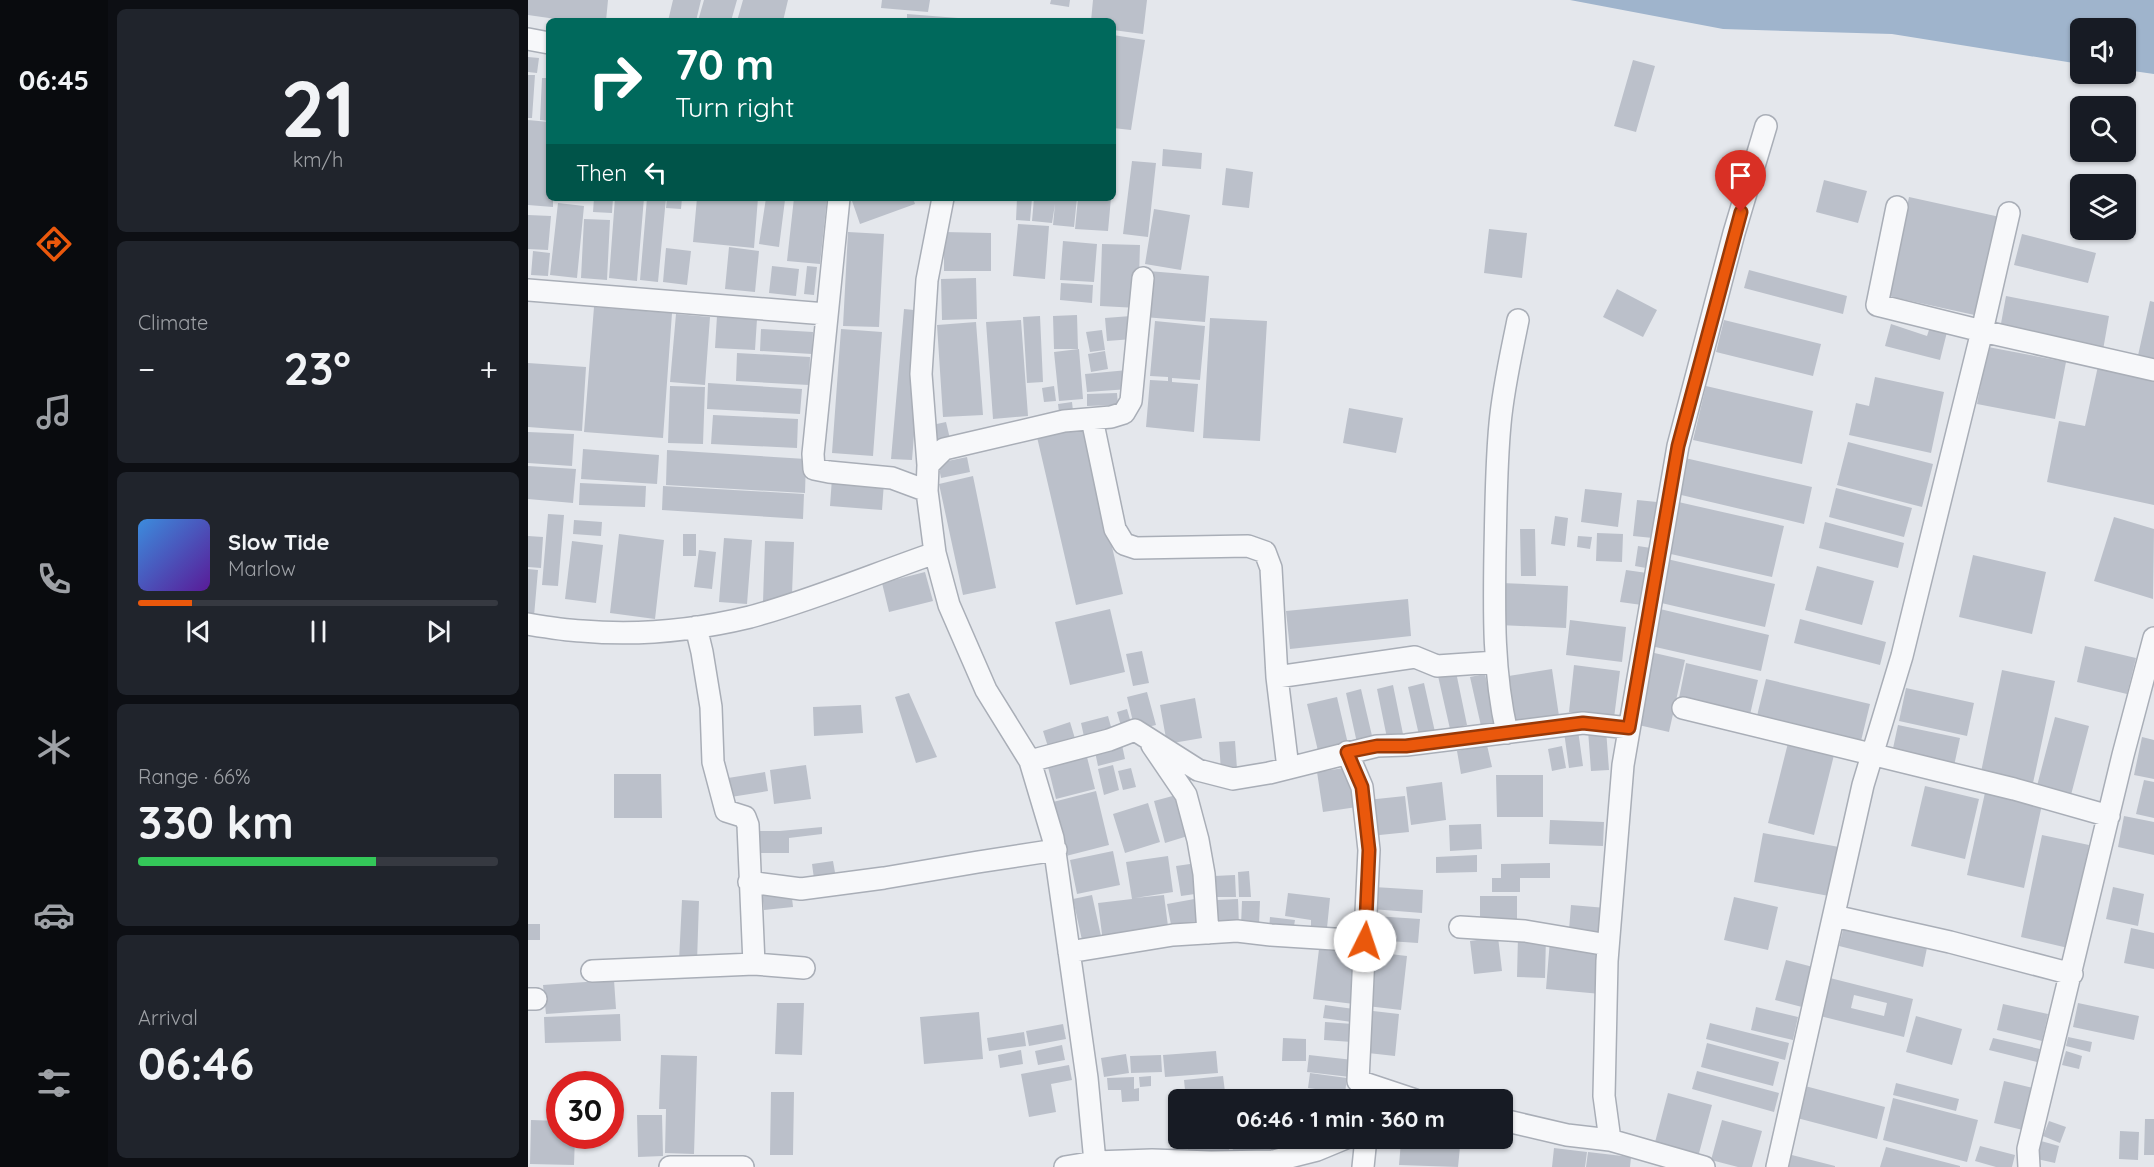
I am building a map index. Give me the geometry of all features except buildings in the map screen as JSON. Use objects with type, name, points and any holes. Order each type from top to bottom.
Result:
[{"type":"street","points":[[528,39],[546,42]]},
{"type":"street","points":[[1610,1140],[1604,1096],[1608,945],[1623,765],[1678,446],[1734,233],[1766,126]]},
{"type":"street","points":[[839,201],[813,454],[814,469],[892,478],[927,491]]},
{"type":"street","points":[[942,201],[927,279],[921,374],[928,465],[927,491],[935,554],[949,605],[968,654],[986,690],[1030,761],[1056,850],[1087,1078],[1095,1162]]},
{"type":"street","points":[[1897,207],[1877,305],[2154,370]]},
{"type":"street","points":[[1777,1167],[1863,785],[1902,657],[2009,213]]},
{"type":"street","points":[[928,465],[944,449],[1065,421],[1124,413],[1131,401],[1143,278]]},
{"type":"street","points":[[528,290],[826,314]]},
{"type":"street","points":[[1507,733],[1499,696],[1493,618],[1500,423],[1518,321]]},
{"type":"street","points":[[1092,418],[1115,529],[1124,544],[1136,548],[1248,546],[1265,552],[1271,568],[1277,677],[1288,768]]},
{"type":"street","points":[[528,624],[583,632],[638,632],[696,627],[749,617],[834,591],[935,554]]},
{"type":"street","points":[[696,627],[711,707],[713,762],[726,811],[745,817],[748,825],[754,964]]},
{"type":"street","points":[[2029,1167],[2028,1149],[2154,638]]},
{"type":"street","points":[[1277,677],[1415,657],[1437,666],[1496,662]]},
{"type":"street","points":[[1683,708],[1873,753],[2109,816]]},
{"type":"street","points":[[1030,761],[1109,740],[1135,730],[1198,770],[1233,779],[1377,746],[1406,746],[1583,723],[1629,728]]},
{"type":"street","points":[[1146,736],[1186,795],[1204,874],[1208,933]]},
{"type":"street","points":[[1347,752],[1362,787],[1369,850],[1358,1081],[1382,1089]]},
{"type":"street","points":[[749,882],[801,889],[896,877],[1056,850]]},
{"type":"street","points":[[1834,916],[1950,942],[2072,974]]},
{"type":"street","points":[[1460,927],[1525,931],[1608,945]]},
{"type":"street","points":[[1069,952],[1173,935],[1237,931],[1365,941]]},
{"type":"street","points":[[592,971],[754,964],[804,968]]},
{"type":"street","points":[[1513,1122],[1567,1135],[1610,1140],[1639,1158],[1704,1167]]},
{"type":"street","points":[[1065,1167],[1095,1162],[1152,1160],[1274,1161],[1319,1149]]},
{"type":"street","points":[[1363,1167],[1365,1149]]},
{"type":"street","points":[[670,1167],[743,1167]]},
{"type":"water","points":[[1570,0],[2154,0],[2154,74],[2136,71],[2136,18],[2070,18],[2070,62],[1892,34],[1723,29]]},
{"type":"route","points":[[1365,941],[1369,850],[1362,787],[1347,752],[1377,746],[1406,746],[1583,723],[1629,728],[1678,446],[1741,212]]}]
